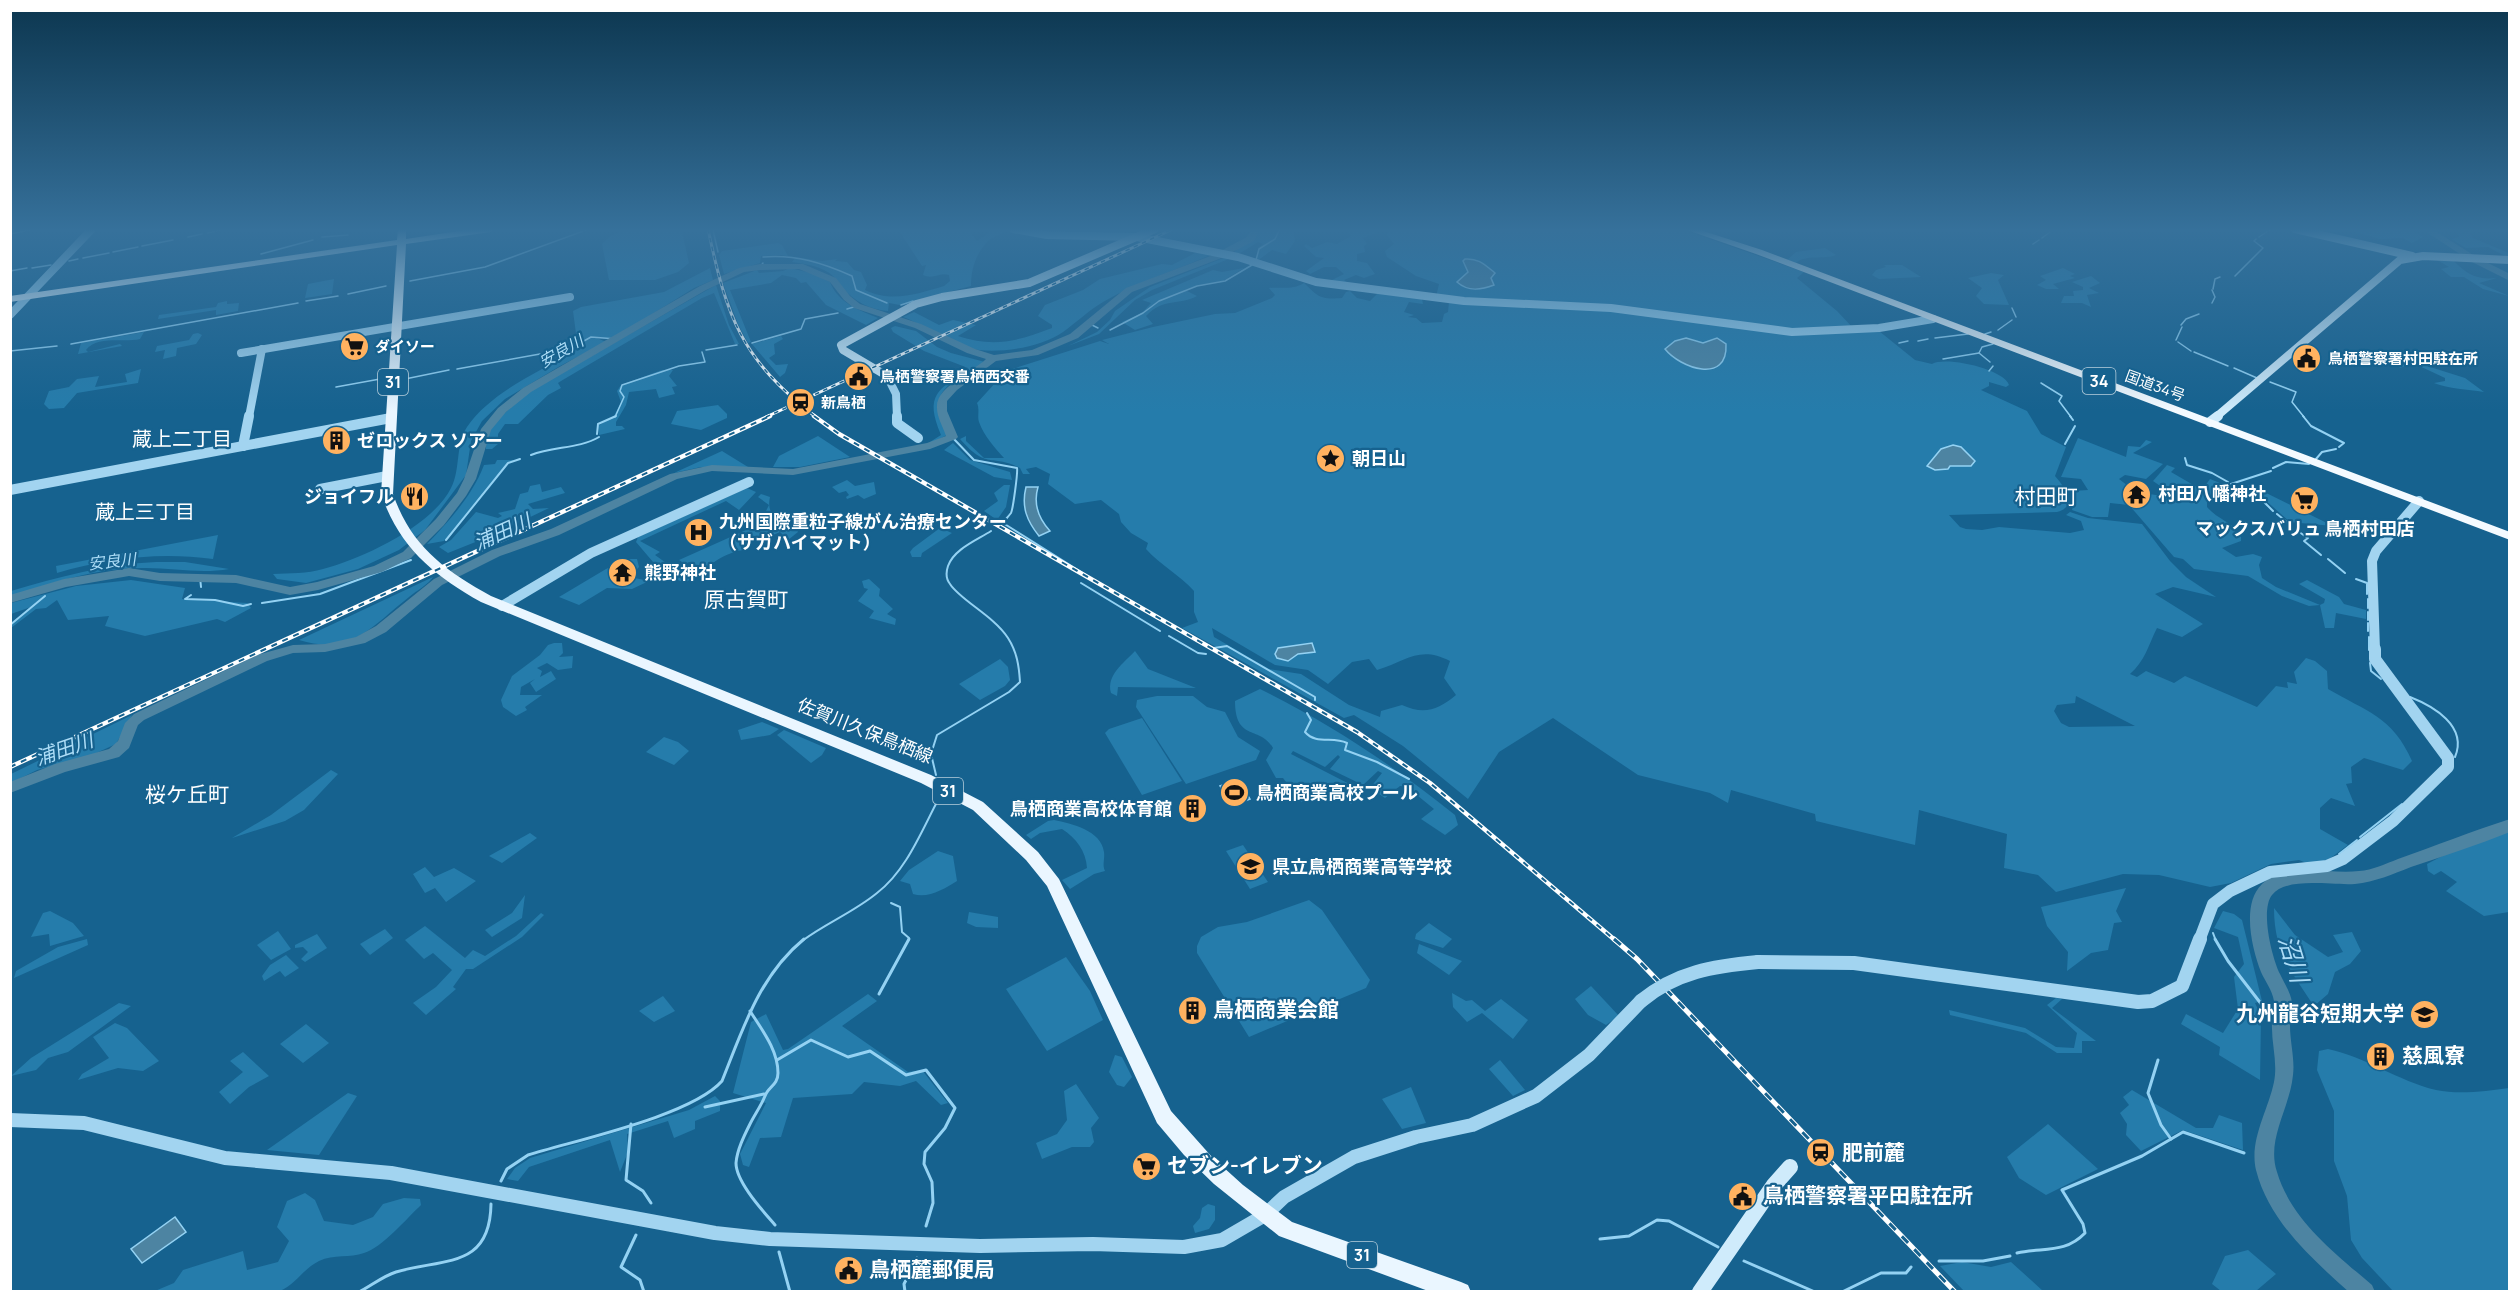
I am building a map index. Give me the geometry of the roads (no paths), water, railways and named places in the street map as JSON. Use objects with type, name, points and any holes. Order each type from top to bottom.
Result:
[{"type":"highway","name":"国道34号","points":[[1857,290],[2510,536]]},
{"type":"main road","points":[[10,299],[73,290]]},
{"type":"main road","name":"佐賀川久保鳥栖線","points":[[398,290],[387,494],[403,532],[419,552],[448,577],[502,606],[926,779],[978,806],[1032,855],[1053,884],[1164,1117],[1186,1145],[1265,1215],[1296,1233],[1461,1292]]},
{"type":"main road","points":[[887,376],[841,347],[900,311],[942,297],[987,290]]},
{"type":"main road","points":[[2210,422],[2304,345],[2365,290]]},
{"type":"main road","points":[[1701,1292],[1774,1185],[1790,1167]]},
{"type":"street","points":[[10,315],[34,290]]},
{"type":"street","points":[[1367,290],[1464,302],[1611,308],[1792,332],[1879,328],[1933,319]]},
{"type":"street","points":[[241,353],[570,297]]},
{"type":"street","points":[[243,446],[262,349]]},
{"type":"street","points":[[887,376],[896,394],[897,423],[918,438]]},
{"type":"street","points":[[10,490],[391,418]]},
{"type":"street","points":[[320,489],[387,476]]},
{"type":"street","points":[[502,606],[552,573],[589,553],[748,482]]},
{"type":"street","points":[[10,1120],[84,1122],[190,1152],[225,1158],[391,1173],[715,1233],[770,1239],[980,1246],[1093,1244],[1184,1247],[1222,1240],[1265,1215],[1284,1197],[1354,1157],[1416,1137],[1472,1125],[1536,1096],[1589,1055],[1641,1001],[1664,982],[1680,974],[1722,965],[1804,959],[1857,963],[2138,1002],[2152,1001],[2182,987],[2213,904],[2224,895],[2268,872],[2291,868],[2323,867],[2346,858],[2390,823],[2448,767],[2448,758],[2380,670],[2375,659],[2372,561],[2376,551],[2419,501]]},
{"type":"waterway","points":[[348,294],[368,290]]},
{"type":"waterway","name":"安良川","points":[[10,599],[64,583],[129,572],[160,577],[236,579],[290,591],[318,586],[378,569],[407,555],[440,522],[462,494],[470,479],[486,429],[502,410],[527,390],[700,290]]},
{"type":"waterway","name":"安良川","points":[[841,290],[857,306],[918,326],[971,351],[993,358]]},
{"type":"waterway","points":[[856,290],[887,303]]},
{"type":"waterway","name":"安良川","points":[[993,358],[1034,353],[1074,336],[1130,290]]},
{"type":"waterway","points":[[1110,330],[1143,313],[1159,301],[1187,290]]},
{"type":"waterway","points":[[2212,290],[2215,297],[2212,303]]},
{"type":"waterway","points":[[306,301],[338,296]]},
{"type":"waterway","points":[[901,305],[913,301]]},
{"type":"waterway","points":[[71,344],[298,303]]},
{"type":"waterway","points":[[847,309],[857,306]]},
{"type":"waterway","points":[[2012,308],[2016,317]]},
{"type":"waterway","points":[[752,343],[801,329],[805,319],[838,313]]},
{"type":"waterway","points":[[2181,325],[2186,319],[2199,314]]},
{"type":"waterway","points":[[1998,330],[2012,320]]},
{"type":"waterway","points":[[1090,324],[1098,328]]},
{"type":"waterway","points":[[2176,340],[2182,327]]},
{"type":"waterway","points":[[1985,334],[1991,332]]},
{"type":"waterway","points":[[1935,338],[1968,334]]},
{"type":"waterway","points":[[575,346],[591,337],[616,339]]},
{"type":"waterway","points":[[1918,341],[1928,339]]},
{"type":"waterway","points":[[1899,343],[1908,341]]},
{"type":"waterway","points":[[2178,342],[2191,351]]},
{"type":"waterway","points":[[1979,353],[1982,347],[1993,344]]},
{"type":"waterway","points":[[706,350],[737,345]]},
{"type":"waterway","points":[[10,351],[57,346]]},
{"type":"waterway","points":[[551,352],[568,348]]},
{"type":"waterway","points":[[615,416],[624,397],[620,391],[622,385],[679,366],[705,362],[702,352]]},
{"type":"waterway","points":[[2194,352],[2228,366]]},
{"type":"waterway","points":[[1943,359],[1979,353]]},
{"type":"waterway","points":[[1979,353],[1990,362]]},
{"type":"waterway","points":[[457,369],[540,354]]},
{"type":"waterway","name":"浦田川","points":[[10,788],[60,768],[114,753],[124,744],[132,723],[139,717],[262,658],[293,649],[325,648],[360,640],[381,629],[438,582],[496,553],[555,532],[674,476],[712,468],[793,472],[930,446],[952,437],[942,411],[942,401],[953,388],[993,358]]},
{"type":"waterway","points":[[1989,371],[1993,366]]},
{"type":"waterway","points":[[2234,368],[2257,378]]},
{"type":"waterway","points":[[405,379],[449,370]]},
{"type":"waterway","points":[[336,387],[380,379]]},
{"type":"waterway","points":[[2270,382],[2296,392],[2292,402],[2304,417]]},
{"type":"waterway","points":[[2041,383],[2062,396],[2059,401],[2071,417]]},
{"type":"waterway","points":[[597,434],[598,424],[615,416]]},
{"type":"waterway","points":[[2070,416],[2073,420]]},
{"type":"waterway","points":[[2303,416],[2311,426],[2344,443],[2339,447]]},
{"type":"waterway","points":[[2065,444],[2075,426]]},
{"type":"waterway","points":[[531,455],[583,444],[599,437]]},
{"type":"waterway","points":[[952,437],[974,460],[1017,468],[1012,510],[1001,525]]},
{"type":"waterway","points":[[2316,459],[2322,452],[2336,449]]},
{"type":"waterway","points":[[2185,458],[2187,465],[2212,473],[2228,482]]},
{"type":"waterway","points":[[446,540],[508,463],[520,459]]},
{"type":"waterway","points":[[2273,468],[2286,462],[2309,464]]},
{"type":"waterway","points":[[2231,484],[2271,471]]},
{"type":"waterway","points":[[2240,488],[2262,500],[2273,511]]},
{"type":"waterway","points":[[2277,514],[2288,523]]},
{"type":"waterway","points":[[1003,523],[1089,577]]},
{"type":"waterway","points":[[936,775],[931,754],[937,735],[1009,692],[1020,682],[1017,659],[1008,638],[1002,630],[961,596],[947,578],[948,566],[955,555],[991,531]]},
{"type":"waterway","points":[[2299,532],[2308,538],[2304,541],[2321,555]]},
{"type":"waterway","points":[[2328,559],[2345,573]]},
{"type":"waterway","points":[[262,603],[320,594],[411,560]]},
{"type":"waterway","name":"安良川","points":[[200,577],[201,587]]},
{"type":"waterway","points":[[2356,579],[2367,583],[2367,594]]},
{"type":"waterway","points":[[1081,583],[1160,631]]},
{"type":"waterway","points":[[191,595],[185,599],[215,600],[243,606],[251,604]]},
{"type":"waterway","points":[[10,625],[45,596]]},
{"type":"waterway","points":[[2368,599],[2368,608]]},
{"type":"waterway","points":[[2368,612],[2368,620]]},
{"type":"waterway","points":[[2368,623],[2368,631]]},
{"type":"waterway","points":[[1169,636],[1198,653],[1206,654]]},
{"type":"waterway","points":[[2369,637],[2369,650]]},
{"type":"waterway","points":[[1214,648],[1227,646],[1315,697],[1315,700]]},
{"type":"waterway","points":[[2370,663],[2371,671],[2381,679]]},
{"type":"waterway","points":[[2410,697],[2438,712],[2453,727],[2458,746],[2455,757]]},
{"type":"waterway","points":[[1307,713],[1311,720],[1305,732],[1309,736],[1347,743],[1345,750],[1377,762],[1409,779]]},
{"type":"waterway","points":[[802,941],[859,906],[887,884],[905,862],[938,800]]},
{"type":"waterway","points":[[2360,837],[2402,804]]},
{"type":"waterway","name":"沼川","points":[[2365,1292],[2320,1252],[2293,1222],[2282,1206],[2266,1170],[2264,1159],[2267,1136],[2281,1093],[2285,1068],[2281,1025],[2283,1001],[2264,954],[2259,917],[2262,896],[2267,889],[2286,880],[2346,879],[2370,875],[2510,825]]},
{"type":"waterway","points":[[2339,854],[2357,840]]},
{"type":"waterway","points":[[891,903],[900,907],[902,932],[909,938],[908,941]]},
{"type":"waterway","points":[[2213,933],[2216,940]]},
{"type":"waterway","points":[[750,1012],[775,969],[804,939]]},
{"type":"waterway","points":[[2216,940],[2228,961],[2262,1005]]},
{"type":"waterway","points":[[879,994],[908,941]]},
{"type":"waterway","points":[[631,1126],[685,1105],[707,1094],[722,1081],[750,1012]]},
{"type":"waterway","points":[[750,1012],[772,1048],[778,1073],[745,1133],[736,1163],[737,1171],[745,1187],[775,1225]]},
{"type":"waterway","points":[[777,1060],[811,1040],[848,1057],[870,1051],[906,1075],[926,1070],[955,1108],[945,1128],[925,1152],[924,1164],[932,1182],[933,1203],[926,1226]]},
{"type":"waterway","points":[[2158,1060],[2148,1093],[2161,1125],[2171,1139]]},
{"type":"waterway","points":[[705,1107],[764,1094]]},
{"type":"waterway","points":[[501,1181],[507,1169],[528,1155],[631,1126]]},
{"type":"waterway","points":[[631,1126],[626,1180],[643,1191],[651,1203]]},
{"type":"waterway","points":[[2017,1253],[2053,1249],[2077,1240],[2085,1233],[2083,1224],[2062,1190],[2142,1156],[2183,1132],[2244,1153]]},
{"type":"waterway","points":[[359,1292],[396,1272],[447,1261],[473,1250],[482,1240],[489,1225],[491,1204]]},
{"type":"waterway","points":[[1600,1239],[1629,1236],[1657,1220],[1669,1221],[1718,1247]]},
{"type":"waterway","points":[[636,1235],[621,1267],[640,1280],[644,1292]]},
{"type":"waterway","points":[[779,1252],[790,1292]]},
{"type":"waterway","points":[[1939,1261],[1983,1261],[2010,1256]]},
{"type":"waterway","points":[[905,1292],[904,1284],[917,1258]]},
{"type":"waterway","points":[[1744,1261],[1815,1292]]},
{"type":"waterway","points":[[1842,1292],[1881,1273],[1906,1273],[1911,1267]]},
{"type":"waterway","points":[[928,1292],[943,1292]]},
{"type":"railway","points":[[723,290],[741,335],[754,355],[770,376],[798,402]]},
{"type":"railway","points":[[798,402],[1041,290]]},
{"type":"railway","points":[[766,417],[798,402]]},
{"type":"railway","points":[[798,402],[816,417]]},
{"type":"railway","points":[[10,767],[770,416]]},
{"type":"railway","points":[[814,416],[839,434],[1357,732],[1430,783],[1616,941]]},
{"type":"railway","points":[[1614,939],[1637,959],[1955,1292]]},
{"type":"place","name":"ダイソー","points":[[354,347]]},
{"type":"place","name":"鳥栖警察署村田駐在所","points":[[2307,359]]},
{"type":"place","name":"鳥栖警察署鳥栖西交番","points":[[859,377]]},
{"type":"place","name":"新鳥栖","points":[[800,403]]},
{"type":"place","name":"ゼロックス ソアー","points":[[336,441]]},
{"type":"place","name":"朝日山","points":[[1331,459]]},
{"type":"place","name":"村田八幡神社","points":[[2137,494]]},
{"type":"place","name":"ジョイフル","points":[[415,497]]},
{"type":"place","name":"マックスバリュ 鳥栖村田店","points":[[2305,500]]},
{"type":"place","name":"九州国際重粒子線がん治療センター （サガハイマット）","points":[[698,532]]},
{"type":"place","name":"熊野神社","points":[[623,573]]},
{"type":"place","name":"鳥栖商業高校プール","points":[[1235,793]]},
{"type":"place","name":"鳥栖商業高校体育館","points":[[1193,809]]},
{"type":"place","name":"県立鳥栖商業高等学校","points":[[1251,867]]},
{"type":"place","name":"鳥栖商業会館","points":[[1192,1010]]},
{"type":"place","name":"九州龍谷短期大学","points":[[2425,1014]]},
{"type":"place","name":"慈風寮","points":[[2381,1056]]},
{"type":"place","name":"肥前麓","points":[[1821,1153]]},
{"type":"place","name":"セブン-イレブン","points":[[1146,1166]]},
{"type":"place","name":"鳥栖警察署平田駐在所","points":[[1742,1196]]},
{"type":"place","name":"鳥栖麓郵便局","points":[[848,1270]]},
{"type":"district","name":"蔵上二丁目","points":[[182,439]]},
{"type":"district","name":"村田町","points":[[2046,497]]},
{"type":"district","name":"蔵上三丁目","points":[[145,512]]},
{"type":"district","name":"原古賀町","points":[[746,600]]},
{"type":"district","name":"桜ケ丘町","points":[[187,795]]}]
